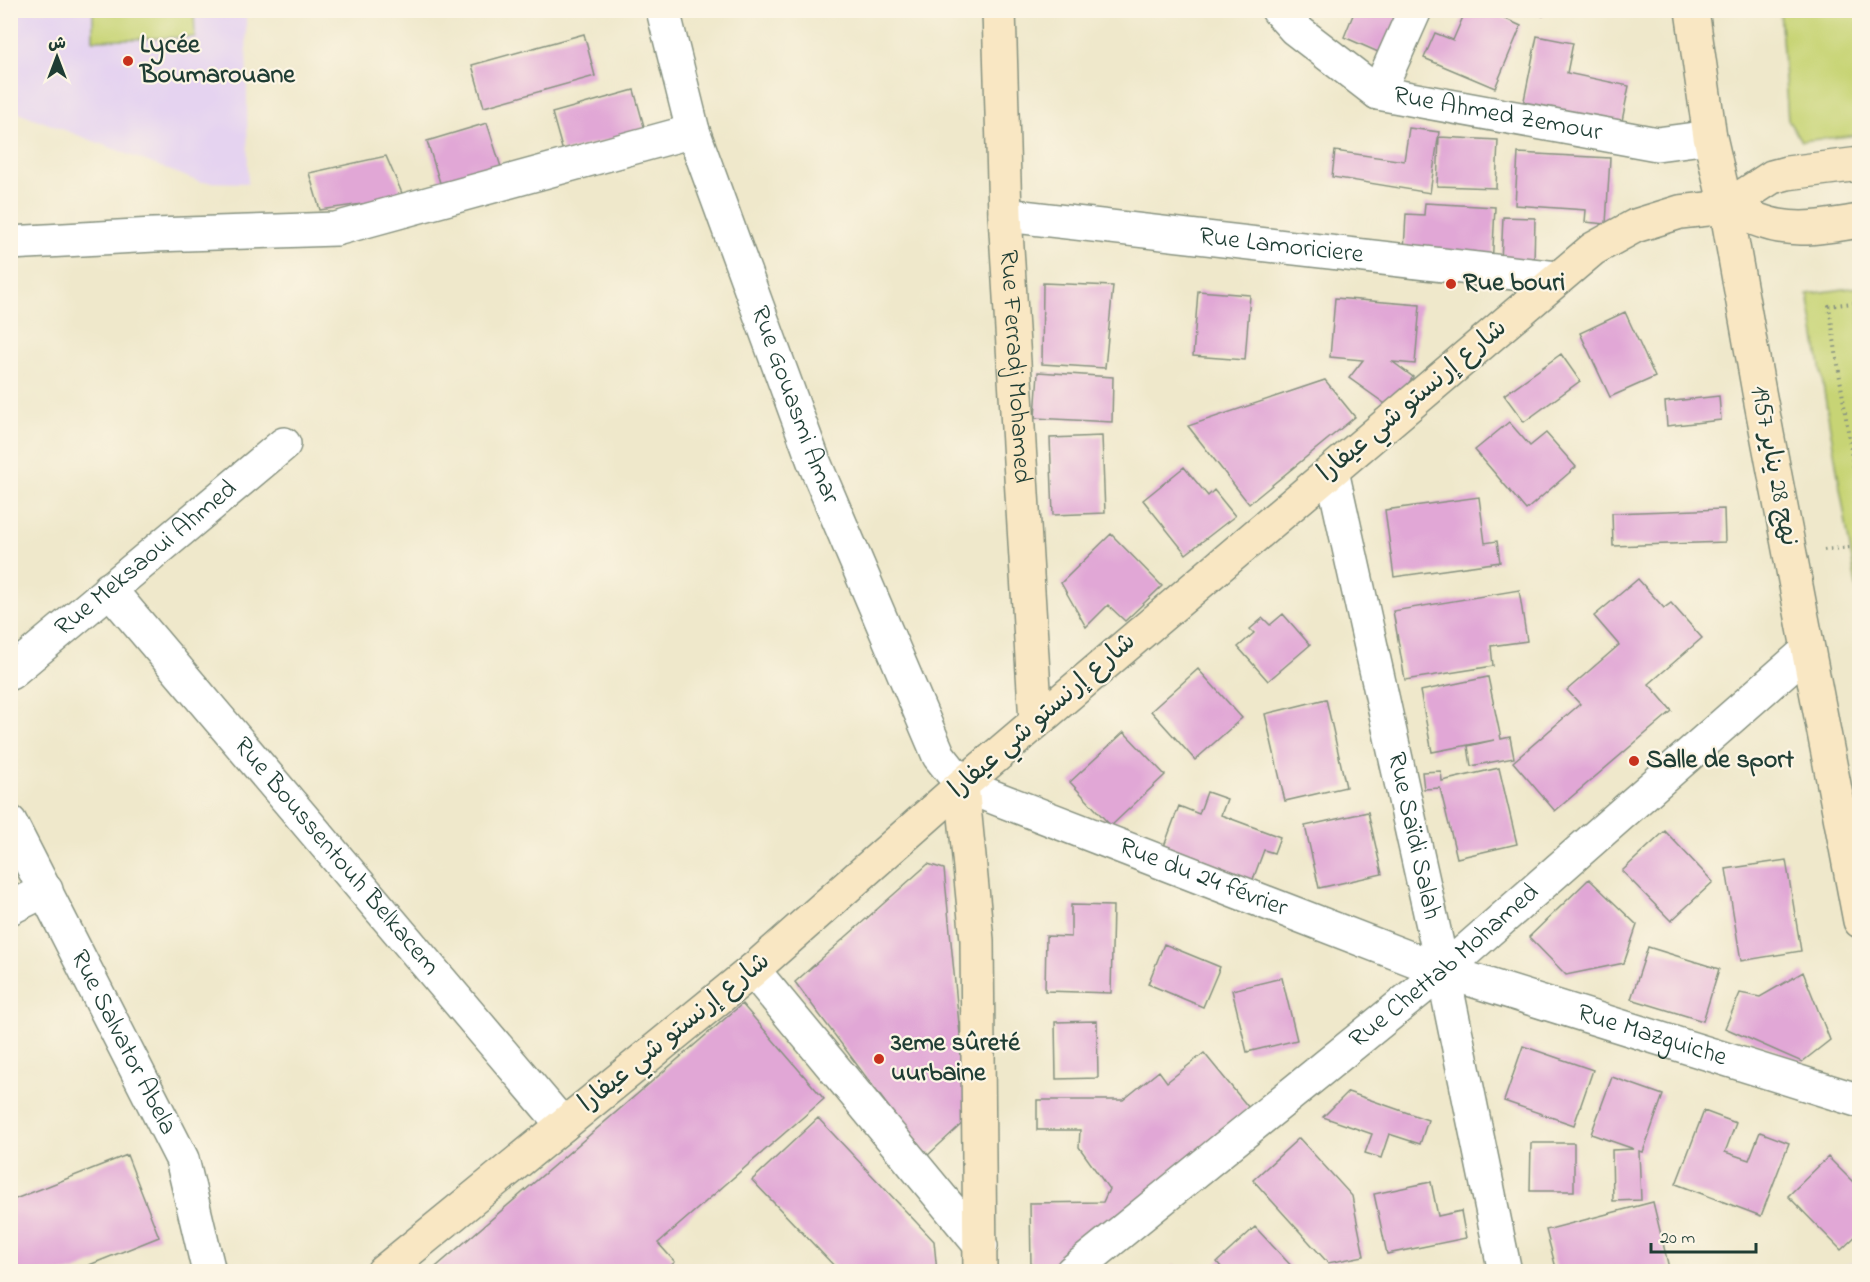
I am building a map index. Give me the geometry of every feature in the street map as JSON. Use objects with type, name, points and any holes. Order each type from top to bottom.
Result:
[{"type":"main road","name":"Rue Ferradj Mohamed","points":[[999,10],[1005,215],[1036,722]]},
{"type":"main road","name":"نهج 28 يناير 1957","points":[[1692,10],[1710,136],[1726,207],[1860,921]]},
{"type":"main road","name":"شارع إرنستو شي عيفارا","points":[[383,1272],[753,970],[1036,722],[1593,249],[1635,226],[1680,212],[1726,207],[1772,177],[1860,164]]},
{"type":"main road","name":"شارع إرنستو شي عيفارا","points":[[1726,207],[1763,222],[1788,227],[1814,228],[1860,221]]},
{"type":"main road","points":[[963,785],[977,939],[980,1259]]},
{"type":"street","name":"Rue Gouasmi Amar","points":[[663,10],[693,131],[814,462],[939,756],[963,785]]},
{"type":"street","name":"Rue Ahmed Zemour","points":[[1278,10],[1295,29],[1378,93],[1657,144],[1710,136]]},
{"type":"street","points":[[1378,93],[1415,10]]},
{"type":"street","points":[[10,243],[153,235],[336,229],[693,131]]},
{"type":"street","name":"Rue Lamoriciere","points":[[1005,215],[1557,278]]},
{"type":"street","name":"Rue Meksaoui Ahmed","points":[[10,673],[284,444]]},
{"type":"street","name":"Rue Saïdi Salah","points":[[1332,471],[1443,971],[1505,1272]]},
{"type":"street","name":"Rue Boussentouh Belkacem","points":[[109,589],[563,1125]]},
{"type":"street","name":"Rue Chettab Mohamed","points":[[1072,1272],[1443,971],[1808,650]]},
{"type":"street","name":"Rue du 24 février","points":[[963,785],[1443,971]]},
{"type":"street","name":"Rue Salvator Abela","points":[[10,822],[182,1159],[209,1272]]},
{"type":"street","points":[[10,908],[46,890]]},
{"type":"street","points":[[753,970],[980,1259]]},
{"type":"street","name":"Rue Mazguiche","points":[[1443,971],[1860,1101]]},
{"type":"path","points":[[1860,302],[1829,306],[1860,510]]},
{"type":"shaded area","name":"Lycée Boumarouane","points":[[11,11],[246,11],[248,183],[200,182],[15,111],[11,112]]},
{"type":"shaded area","points":[[1859,1261],[1859,1271],[1825,1271]]},
{"type":"green space","points":[[93,11],[194,11],[195,37],[93,40]]},
{"type":"green space","points":[[1780,11],[1859,11],[1859,135],[1801,141],[1788,120]]},
{"type":"green space","points":[[1860,287],[1859,603],[1808,294]]},
{"type":"building","points":[[1355,10],[1423,10],[1401,62],[1344,37]]},
{"type":"building","points":[[1466,10],[1486,10],[1521,26],[1495,88],[1424,58],[1435,33],[1453,40]]},
{"type":"building","points":[[1530,10],[1546,10],[1543,16]]},
{"type":"building","points":[[584,34],[595,76],[484,107],[472,65]]},
{"type":"building","points":[[1537,36],[1573,43],[1567,73],[1629,86],[1617,146],[1520,120]]},
{"type":"building","points":[[634,90],[645,130],[563,152],[552,113]]},
{"type":"building","points":[[487,123],[501,167],[441,186],[427,141]]},
{"type":"building","points":[[1409,128],[1439,132],[1430,193],[1332,177],[1335,151],[1404,161]]},
{"type":"building","points":[[1439,137],[1498,140],[1496,188],[1437,186]]},
{"type":"building","points":[[1518,153],[1610,158],[1606,224],[1585,222],[1586,210],[1515,205]]},
{"type":"building","points":[[386,156],[404,198],[320,210],[309,173]]},
{"type":"building","points":[[1425,203],[1495,207],[1492,268],[1404,250],[1406,214],[1424,215]]},
{"type":"building","points":[[1503,217],[1535,218],[1534,263],[1501,262]]},
{"type":"building","points":[[1043,283],[1113,286],[1105,368],[1042,364]]},
{"type":"building","points":[[1198,291],[1250,295],[1245,360],[1193,356]]},
{"type":"building","points":[[1335,298],[1420,305],[1415,364],[1393,362],[1413,377],[1391,408],[1349,378],[1363,360],[1330,357]]},
{"type":"building","points":[[1625,312],[1655,377],[1610,397],[1580,333]]},
{"type":"building","points":[[1561,354],[1580,381],[1524,422],[1504,395]]},
{"type":"building","points":[[1038,372],[1113,377],[1112,422],[1035,418]]},
{"type":"building","points":[[1325,380],[1355,417],[1249,504],[1188,426]]},
{"type":"building","points":[[1719,396],[1721,420],[1667,426],[1665,402]]},
{"type":"building","points":[[1509,422],[1530,446],[1546,433],[1576,467],[1526,510],[1475,450]]},
{"type":"building","points":[[1102,436],[1105,513],[1053,515],[1050,438]]},
{"type":"building","points":[[1184,467],[1208,496],[1214,490],[1235,516],[1186,554],[1143,500]]},
{"type":"building","points":[[1479,497],[1485,543],[1497,541],[1500,562],[1394,577],[1385,510]]},
{"type":"building","points":[[1724,509],[1725,542],[1613,546],[1612,513]]},
{"type":"building","points":[[1111,534],[1162,586],[1125,621],[1108,605],[1086,627],[1061,583]]},
{"type":"building","points":[[1638,579],[1664,608],[1671,603],[1702,638],[1649,684],[1672,711],[1555,811],[1513,762],[1580,704],[1567,690],[1619,645],[1594,616]]},
{"type":"building","points":[[1519,590],[1527,641],[1491,646],[1493,666],[1405,680],[1393,611]]},
{"type":"building","points":[[1283,614],[1310,645],[1268,681],[1238,647],[1254,633],[1250,629],[1263,618],[1270,625]]},
{"type":"building","points":[[1198,669],[1242,718],[1195,760],[1151,711]]},
{"type":"building","points":[[1488,677],[1501,739],[1510,737],[1514,758],[1471,766],[1468,746],[1494,740],[1432,752],[1420,691]]},
{"type":"building","points":[[1326,699],[1346,787],[1285,801],[1265,714]]},
{"type":"building","points":[[1124,732],[1165,775],[1111,826],[1070,782]]},
{"type":"building","points":[[1499,768],[1517,844],[1457,858],[1440,788],[1424,789],[1422,772],[1441,771],[1442,781]]},
{"type":"building","points":[[1207,792],[1227,799],[1221,815],[1280,837],[1274,853],[1264,850],[1252,882],[1163,849],[1179,806],[1199,814]]},
{"type":"building","points":[[1368,812],[1382,874],[1319,888],[1305,826]]},
{"type":"building","points":[[1665,831],[1713,882],[1671,921],[1622,871]]},
{"type":"building","points":[[1786,860],[1801,951],[1741,961],[1726,869]]},
{"type":"building","points":[[928,864],[944,869],[968,1118],[926,1157],[795,982]]},
{"type":"building","points":[[1589,879],[1637,925],[1624,963],[1566,975],[1529,937]]},
{"type":"building","points":[[1071,905],[1113,906],[1111,993],[1045,991],[1046,936],[1071,937]]},
{"type":"building","points":[[1164,944],[1220,967],[1203,1007],[1148,984]]},
{"type":"building","points":[[1648,947],[1719,969],[1703,1021],[1631,999]]},
{"type":"building","points":[[1803,972],[1830,1040],[1802,1062],[1725,1028],[1740,993],[1760,997]]},
{"type":"building","points":[[1282,978],[1297,1040],[1247,1052],[1232,990]]},
{"type":"building","points":[[742,1004],[824,1099],[658,1243],[675,1262],[663,1272],[430,1272]]},
{"type":"building","points":[[1097,1021],[1098,1078],[1056,1079],[1055,1022]]},
{"type":"building","points":[[1523,1046],[1593,1070],[1574,1125],[1504,1101]]},
{"type":"building","points":[[1204,1053],[1249,1108],[1060,1272],[1035,1272],[1031,1267],[1030,1203],[1103,1202],[1109,1189],[1079,1147],[1080,1130],[1037,1130],[1037,1100],[1123,1100],[1159,1071],[1167,1082]]},
{"type":"building","points":[[1612,1077],[1663,1095],[1643,1152],[1639,1151],[1641,1200],[1613,1201],[1612,1150],[1634,1149],[1591,1134]]},
{"type":"building","points":[[1348,1092],[1428,1120],[1420,1144],[1389,1134],[1381,1158],[1365,1153],[1372,1134],[1323,1117]]},
{"type":"building","points":[[1704,1111],[1736,1123],[1725,1152],[1749,1160],[1760,1132],[1789,1143],[1761,1216],[1676,1184]]},
{"type":"building","points":[[818,1118],[934,1241],[937,1272],[840,1272],[752,1180]]},
{"type":"building","points":[[1299,1138],[1352,1196],[1364,1256],[1328,1263],[1253,1180]]},
{"type":"building","points":[[1531,1143],[1574,1143],[1574,1191],[1530,1191]]},
{"type":"building","points":[[127,1155],[159,1237],[72,1272],[10,1272],[10,1201]]},
{"type":"building","points":[[1828,1157],[1860,1189],[1860,1232],[1841,1250],[1788,1196]]},
{"type":"building","points":[[1431,1182],[1438,1216],[1461,1211],[1466,1238],[1387,1254],[1374,1194]]},
{"type":"building","points":[[1653,1202],[1670,1272],[1557,1272],[1546,1230]]},
{"type":"building","points":[[1255,1227],[1297,1272],[1225,1272],[1217,1262]]},
{"type":"building","points":[[1174,1265],[1180,1272],[1168,1272]]},
{"type":"place","name":"Lycée Boumarouane","points":[[128,61]]},
{"type":"place","name":"Rue bouri","points":[[1451,284]]},
{"type":"place","name":"Salle de sport","points":[[1634,761]]},
{"type":"place","name":"3eme sûreté uurbaine","points":[[879,1059]]}]
